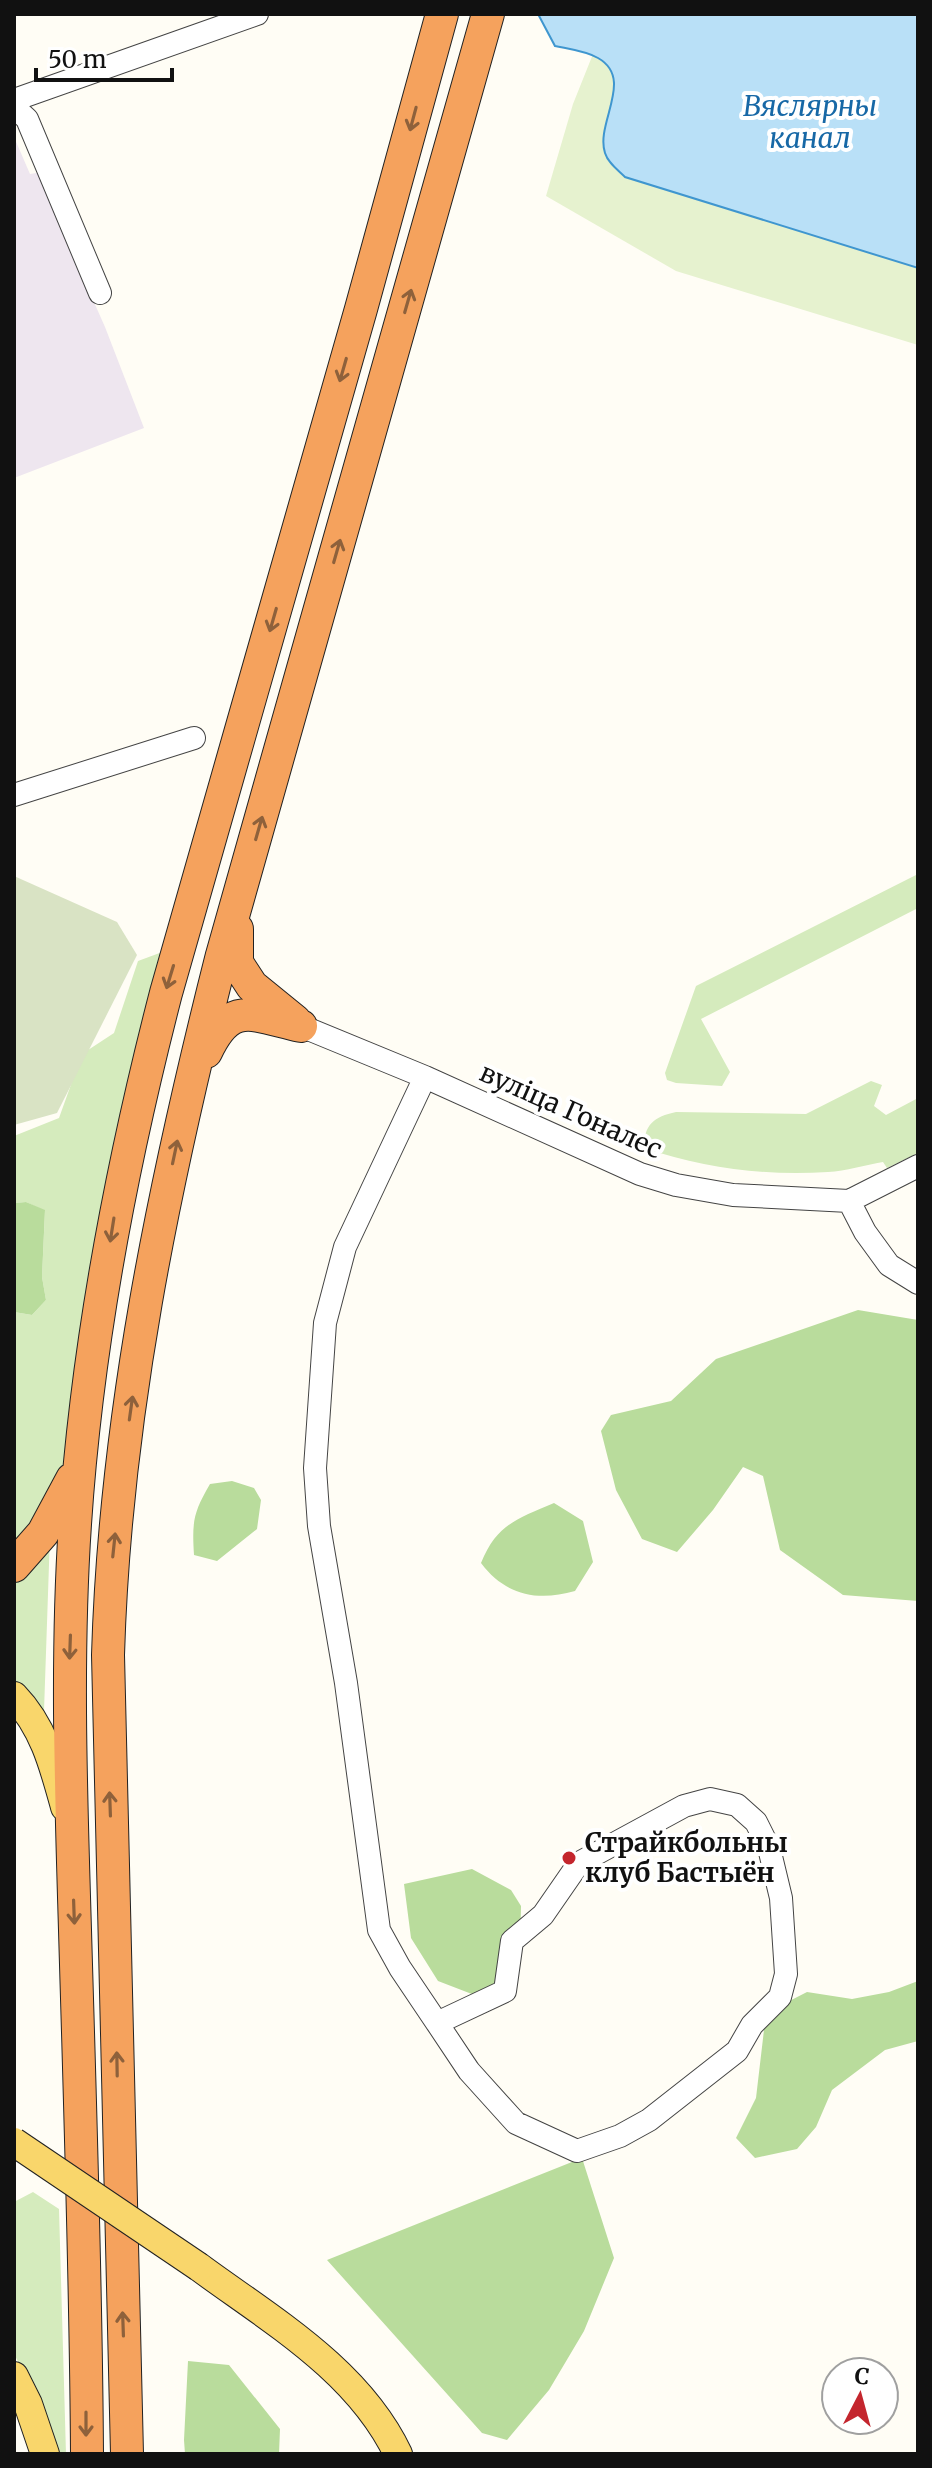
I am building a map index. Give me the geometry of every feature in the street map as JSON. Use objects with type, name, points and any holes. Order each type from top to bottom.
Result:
[{"type":"highway","points":[[127,2454],[108,1734],[110,1585],[144,1313],[187,1092],[488,14]]},
{"type":"highway","points":[[87,2454],[70,1658],[81,1457],[113,1223],[138,1102],[166,993],[438,29]]},
{"type":"highway","points":[[238,903],[237,963],[252,986],[301,1026]]},
{"type":"highway","points":[[187,1092],[215,1033],[230,1018],[246,1014],[301,1026]]},
{"type":"highway","points":[[14,1566],[43,1533],[70,1485],[81,1457]]},
{"type":"main road","points":[[14,1696],[38,1728],[50,1753],[72,1834]]},
{"type":"main road","points":[[14,2142],[199,2267],[312,2349],[364,2401],[398,2454]]},
{"type":"main road","points":[[14,2376],[28,2404],[45,2454]]},
{"type":"street","points":[[14,100],[257,14]]},
{"type":"street","points":[[14,107],[27,119],[100,293]]},
{"type":"street","points":[[14,795],[194,738]]},
{"type":"street","name":"вуліца Гоналес","points":[[301,1026],[425,1077],[652,1178],[733,1195],[849,1201],[918,1166]]},
{"type":"street","points":[[425,1077],[345,1247],[325,1323],[315,1468],[319,1526],[346,1683],[379,1930],[400,1968],[469,2071],[516,2123],[577,2151],[620,2136],[649,2120],[737,2051],[752,2025],[780,1997],[786,1974],[781,1898],[769,1848],[756,1822],[737,1805],[710,1799],[684,1806],[579,1863],[543,1915],[512,1941],[505,1991],[437,2023]]},
{"type":"street","points":[[849,1201],[865,1232],[889,1265],[918,1283]]},
{"type":"shaded area","points":[[14,137],[30,174],[43,172],[63,232],[105,327],[144,428],[14,478]]},
{"type":"green space","name":"Вяслярны канал","points":[[609,14],[918,14],[918,345],[676,271],[546,196],[573,104]]},
{"type":"green space","points":[[918,874],[918,908],[701,1019],[730,1072],[722,1086],[667,1080],[665,1073],[696,986]]},
{"type":"green space","points":[[14,876],[117,922],[137,955],[57,1113],[14,1125]]},
{"type":"green space","points":[[165,951],[65,1474],[14,1555],[14,1312],[32,1315],[46,1300],[42,1277],[45,1211],[26,1202],[14,1203],[14,1136],[59,1118],[82,1054],[114,1033],[138,961]]},
{"type":"green space","points":[[871,1081],[882,1085],[874,1106],[886,1115],[918,1098],[918,1153],[887,1168],[883,1162],[828,1172],[757,1171],[689,1161],[644,1148],[648,1127],[668,1114],[806,1114]]},
{"type":"green space","points":[[26,1202],[45,1210],[42,1277],[46,1300],[32,1315],[14,1312],[14,1203]]},
{"type":"green space","points":[[858,1310],[918,1320],[918,1601],[843,1595],[780,1550],[763,1476],[743,1467],[713,1510],[677,1552],[642,1539],[616,1490],[601,1431],[611,1415],[671,1401],[716,1359]]},
{"type":"green space","points":[[232,1481],[254,1488],[261,1500],[257,1529],[217,1561],[194,1555],[195,1518],[204,1494],[210,1484]]},
{"type":"green space","points":[[554,1503],[583,1521],[593,1562],[575,1591],[548,1596],[511,1589],[490,1574],[481,1563],[487,1550],[510,1524]]},
{"type":"green space","points":[[50,1535],[44,1711],[39,1713],[14,1684],[14,1581]]},
{"type":"green space","points":[[472,1869],[511,1890],[521,1906],[520,1955],[499,1985],[477,1996],[438,1981],[411,1938],[404,1884]]},
{"type":"green space","points":[[918,1981],[918,2041],[885,2050],[832,2090],[816,2127],[797,2149],[755,2158],[736,2138],[756,2098],[766,2013],[807,1992],[852,1999],[889,1992]]},
{"type":"green space","points":[[582,2158],[614,2258],[584,2331],[549,2390],[507,2440],[482,2433],[327,2260]]},
{"type":"green space","points":[[33,2192],[59,2209],[66,2454],[56,2454],[14,2353],[14,2202]]},
{"type":"green space","points":[[188,2361],[229,2365],[280,2429],[279,2454],[185,2454]]},
{"type":"water","name":"Вяслярны канал","points":[[538,14],[918,14],[918,268],[625,177],[611,163],[603,141],[614,89],[609,67],[588,54],[555,46]]},
{"type":"place","name":"Страйкбольны клуб Бастыён","points":[[569,1858]]}]
